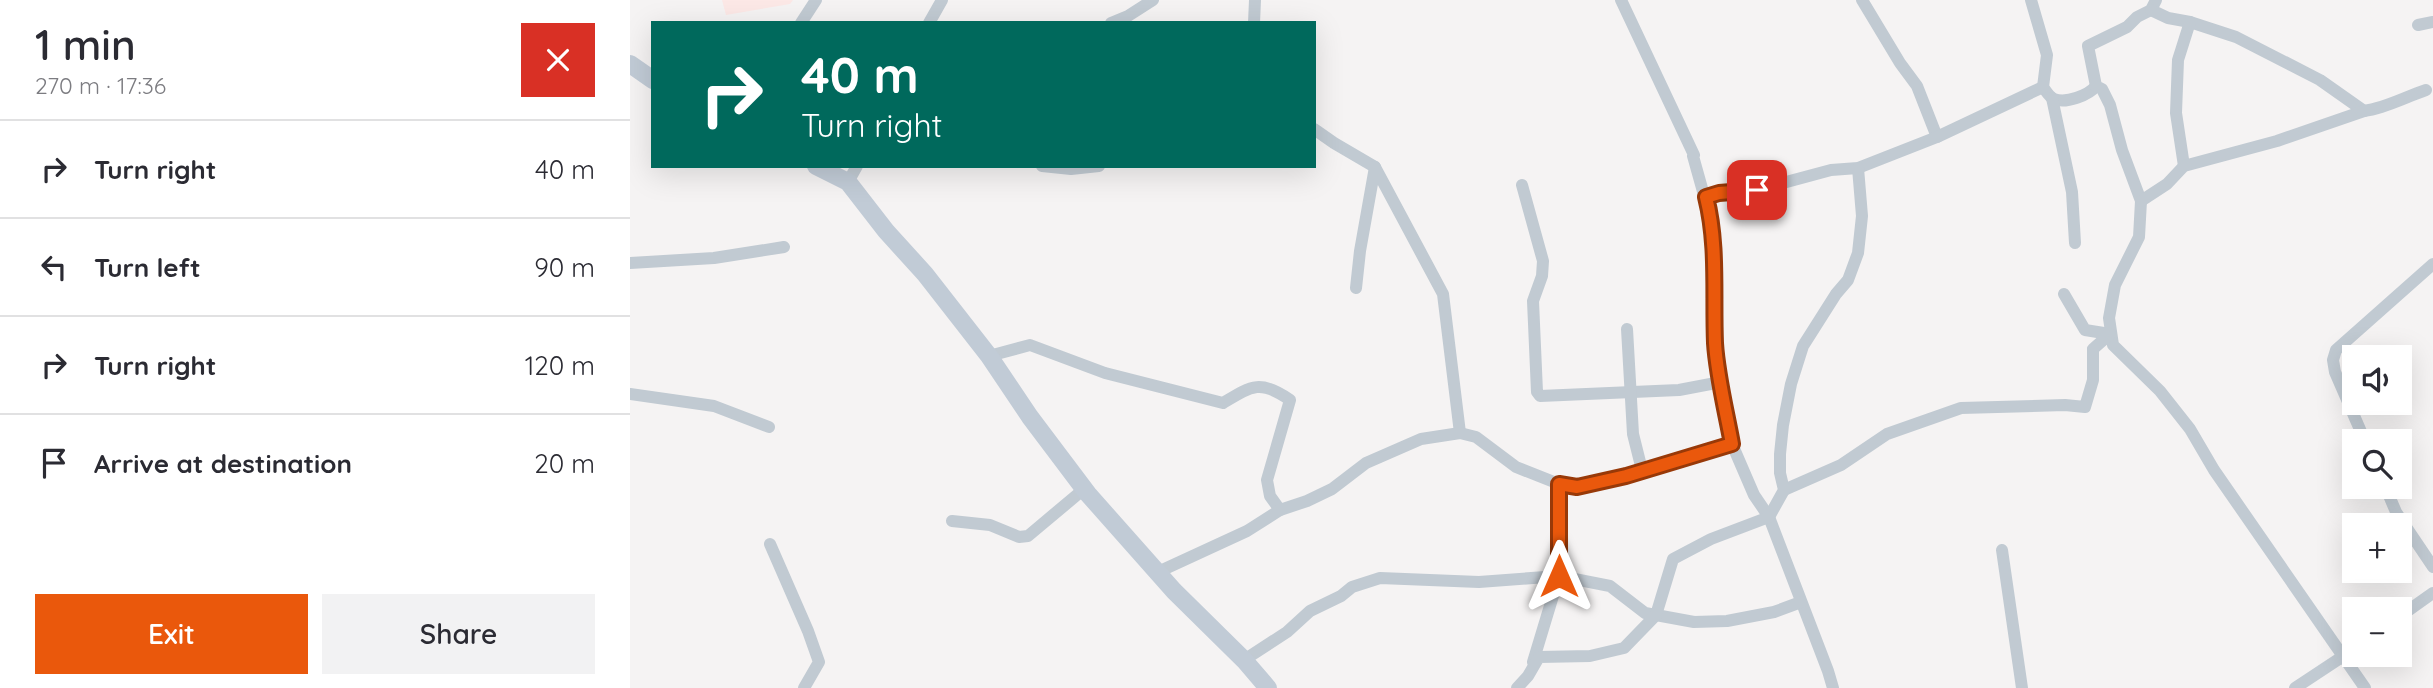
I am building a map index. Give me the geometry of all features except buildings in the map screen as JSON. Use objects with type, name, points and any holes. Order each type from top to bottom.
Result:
[{"type":"street","points":[[930,21],[942,0]]},
{"type":"street","points":[[1116,21],[1153,0]]},
{"type":"street","points":[[1254,21],[1255,0]]},
{"type":"street","points":[[1620,0],[1694,155],[1712,224],[1716,298],[1715,343],[1732,444],[1754,495],[1769,517],[1833,688]]},
{"type":"street","points":[[1862,0],[1917,86],[1937,137]]},
{"type":"street","points":[[2031,0],[2047,55],[2043,87],[2052,98],[2072,192],[2075,243]]},
{"type":"street","points":[[802,21],[810,1]]},
{"type":"street","points":[[2052,98],[2059,100],[2091,93],[2096,86],[2088,46],[2127,27],[2154,5],[2168,18],[2236,37],[2320,79],[2364,111]]},
{"type":"street","points":[[2184,166],[2176,113],[2177,73],[2178,60],[2190,22]]},
{"type":"street","points":[[2418,25],[2433,22]]},
{"type":"street","points":[[630,64],[651,79]]},
{"type":"street","points":[[2096,86],[2102,89],[2110,105],[2122,150],[2141,201],[2139,237],[2115,285],[2109,318],[2113,345],[2160,391],[2190,429],[2214,470],[2342,644]]},
{"type":"street","points":[[1706,197],[1719,193],[1757,190],[1831,170],[1858,168],[1937,137],[2043,87]]},
{"type":"street","points":[[2141,201],[2167,184],[2184,166],[2277,141],[2364,111],[2379,109],[2403,97],[2426,90]]},
{"type":"street","points":[[1316,130],[1375,167],[1443,293],[1460,433]]},
{"type":"street","points":[[1356,288],[1375,167]]},
{"type":"street","points":[[825,168],[853,174],[886,231],[925,274],[989,356],[1084,489],[1268,688]]},
{"type":"street","points":[[1061,168],[1080,168]]},
{"type":"street","points":[[1784,490],[1780,474],[1780,454],[1791,384],[1804,346],[1836,295],[1849,280],[1858,253],[1862,216],[1858,168]]},
{"type":"street","points":[[1522,185],[1543,261],[1542,276],[1533,301],[1537,393],[1540,396],[1629,394],[1679,390],[1721,382]]},
{"type":"street","points":[[630,263],[714,257],[784,247]]},
{"type":"street","points":[[2360,429],[2335,372],[2333,360],[2336,350],[2433,264]]},
{"type":"street","points":[[2064,294],[2085,330],[2110,334]]},
{"type":"street","points":[[1627,329],[1633,434],[1642,470]]},
{"type":"street","points":[[1517,688],[1539,657],[1590,656],[1624,648],[1656,615],[1673,559],[1711,538],[1769,517],[1784,490],[1841,465],[1887,433],[1961,408],[2065,405],[2085,407],[2093,380],[2093,349],[2110,334]]},
{"type":"street","points":[[989,356],[1030,345],[1105,373],[1223,403],[1250,387],[1274,389],[1290,400],[1267,480],[1270,496],[1280,510]]},
{"type":"street","points":[[630,394],[714,407],[769,427]]},
{"type":"street","points":[[1158,572],[1247,531],[1280,510],[1332,489],[1366,463],[1421,439],[1460,433],[1476,437],[1516,467],[1559,484],[1577,487],[1732,444]]},
{"type":"street","points":[[1528,676],[1559,576],[1559,484]]},
{"type":"street","points":[[952,521],[990,525],[1019,537],[1028,536],[1084,489]]},
{"type":"street","points":[[2390,499],[2396,512],[2433,567]]},
{"type":"street","points":[[770,544],[819,662],[804,688]]},
{"type":"street","points":[[2002,550],[2022,688]]},
{"type":"street","points":[[1244,660],[1287,632],[1310,611],[1341,596],[1352,587],[1380,578],[1479,582],[1559,576],[1610,586],[1645,613],[1694,622],[1727,621],[1774,612],[1801,602]]},
{"type":"street","points":[[2412,608],[2433,593]]},
{"type":"street","points":[[2295,688],[2342,658]]},
{"type":"street","points":[[2355,667],[2365,688]]},
{"type":"shaded area","points":[[722,0],[793,0],[790,4],[726,15]]},
{"type":"route","points":[[1559,576],[1559,484],[1577,487],[1626,476],[1732,444],[1715,343],[1716,298],[1712,224],[1706,197],[1719,193],[1757,190]]}]
